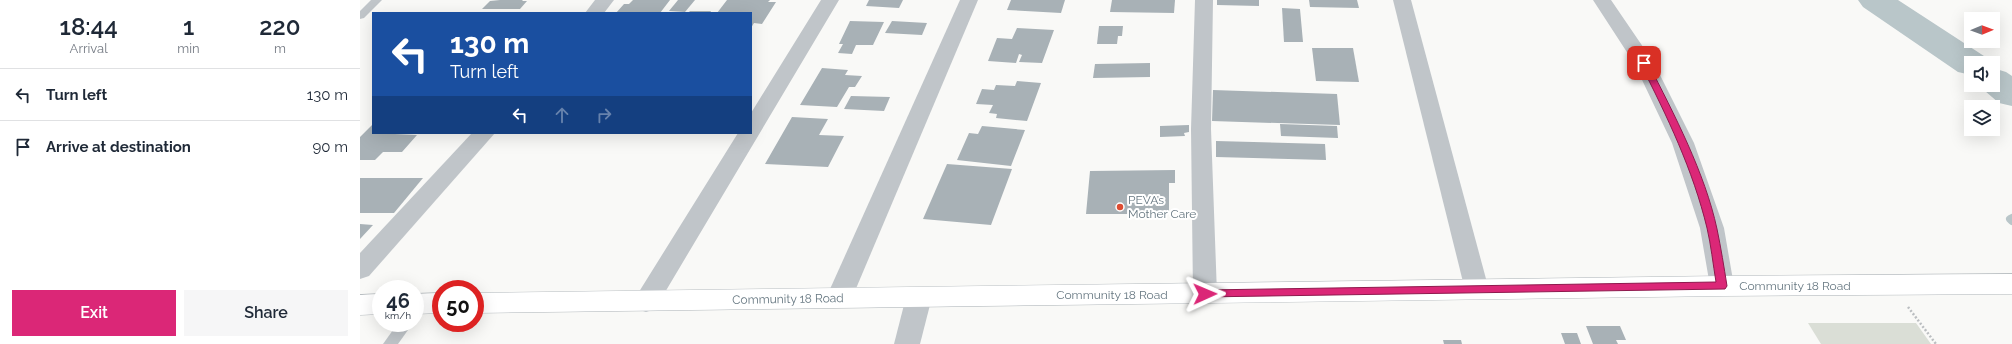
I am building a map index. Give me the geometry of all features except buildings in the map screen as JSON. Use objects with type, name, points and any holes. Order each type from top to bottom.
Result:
[{"type":"main road","name":"Community 18 Road","points":[[484,303],[646,302],[1722,286],[2012,284]]},
{"type":"main road","points":[[360,305],[372,304]]},
{"type":"street","points":[[595,12],[606,0]]},
{"type":"street","points":[[752,128],[830,0]]},
{"type":"street","points":[[839,298],[969,0]]},
{"type":"street","points":[[1204,0],[1201,107],[1205,294]]},
{"type":"street","points":[[1402,0],[1477,290]]},
{"type":"street","points":[[1602,0],[1644,63],[1683,143],[1712,228],[1722,286]]},
{"type":"street","points":[[360,269],[483,134]]},
{"type":"street","points":[[646,302],[748,134]]},
{"type":"street","points":[[908,344],[919,297]]},
{"type":"lane","points":[[360,16],[377,0]]},
{"type":"lane","points":[[390,344],[400,332]]},
{"type":"path","points":[[1892,286],[1936,344]]},
{"type":"shaded area","points":[[1808,323],[1916,323],[1931,344],[1821,344]]},
{"type":"waterway","points":[[1875,0],[1964,59]]},
{"type":"waterway","points":[[2000,85],[2012,94]]},
{"type":"waterway","points":[[2012,218],[2010,219],[2012,221]]},
{"type":"place","name":"PEVA’s Mother Care","points":[[1120,207]]},
{"type":"route","points":[[1205,294],[1722,286],[1712,228],[1696,178],[1670,114],[1644,63]]}]
